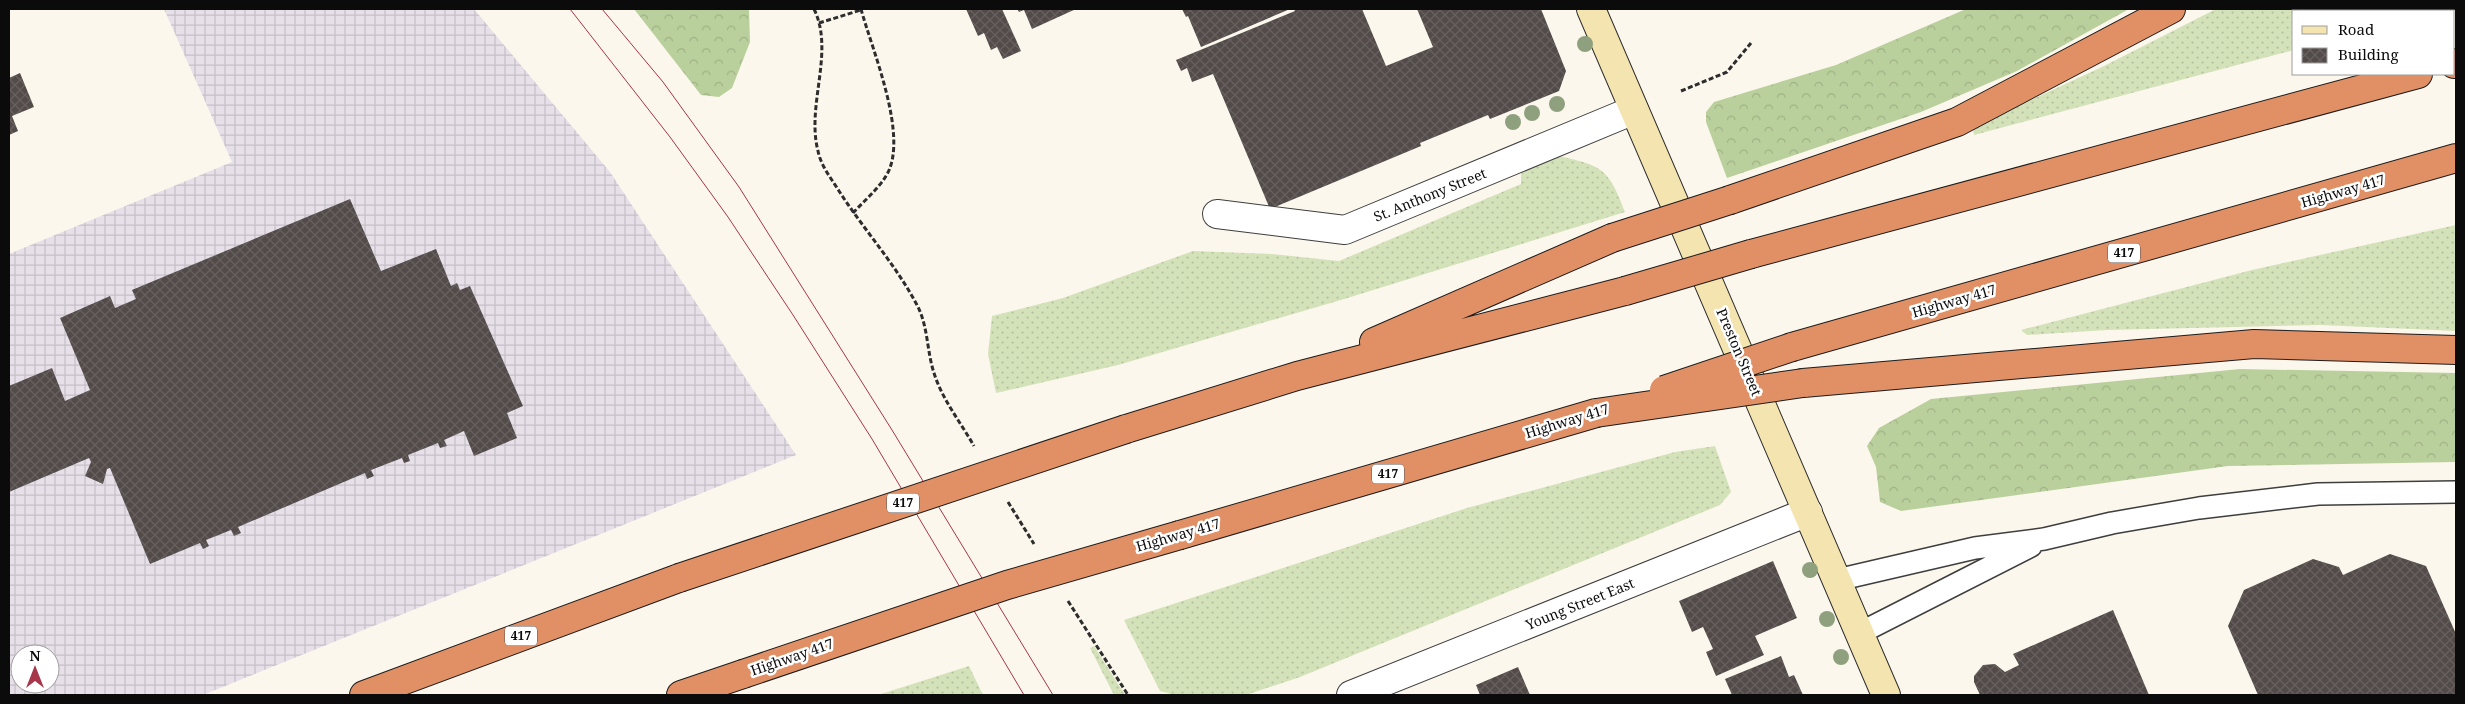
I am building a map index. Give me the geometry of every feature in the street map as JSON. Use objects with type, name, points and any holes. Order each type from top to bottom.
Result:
[{"type":"highway","points":[[1297,376],[1612,238],[1730,200],[1957,122],[2171,9]]},
{"type":"highway","name":"417","points":[[364,695],[679,578],[1126,429],[1297,376],[1625,291],[1751,254],[2414,75]]},
{"type":"highway","name":"Highway 417","points":[[681,695],[1007,585],[1596,413],[1792,347],[2456,158]]},
{"type":"highway","points":[[1596,413],[1803,383],[2254,344],[2456,350]]},
{"type":"main road","name":"Preston Street","points":[[1591,9],[1886,695]]},
{"type":"street","name":"St. Anthony Street","points":[[1217,214],[1345,230],[1634,110]]},
{"type":"street","name":"Young Street East","points":[[1351,695],[1808,512]]},
{"type":"lane","points":[[1837,580],[1975,548],[2044,539],[2112,523],[2209,506],[2318,494],[2452,493]]},
{"type":"lane","points":[[1860,633],[2044,539]]},
{"type":"path","points":[[814,9],[819,23],[820,57],[814,128],[818,152],[823,166],[853,213],[886,176],[894,157],[896,144],[890,112],[861,9],[819,23]]},
{"type":"path","points":[[1681,91],[1727,72],[1751,43]]},
{"type":"shaded area","points":[[164,9],[474,9],[610,172],[796,455],[203,695],[9,695],[9,254],[232,162]]},
{"type":"green space","points":[[634,9],[749,9],[750,42],[732,88],[719,97],[701,95]]},
{"type":"green space","points":[[1966,9],[2129,9],[2017,71],[1921,112],[1727,178],[1706,122],[1706,112],[1714,102],[1836,65]]},
{"type":"green space","points":[[2216,9],[2449,9],[2292,10],[2292,51],[1974,135],[1973,127],[2104,66]]},
{"type":"green space","points":[[1551,154],[1580,161],[1599,169],[1613,184],[1625,212],[1341,300],[1118,365],[996,393],[988,354],[992,316],[1063,298],[1193,251],[1272,254],[1339,261],[1521,184],[1521,169]]},
{"type":"green space","points":[[2456,225],[2456,331],[2321,325],[2107,330],[2027,335],[2021,330],[2252,270]]},
{"type":"green space","points":[[2240,369],[2456,373],[2456,462],[2228,466],[1901,511],[1880,502],[1876,467],[1867,446],[1879,428],[1931,399]]},
{"type":"green space","points":[[1715,446],[1731,492],[1720,505],[1300,677],[1246,695],[1175,695],[1160,691],[1124,620],[1467,508],[1675,452]]},
{"type":"green space","points":[[1094,646],[1125,695],[1114,695],[1090,648]]},
{"type":"green space","points":[[969,666],[983,695],[878,695]]},
{"type":"building","points":[[966,9],[1002,9],[1021,51],[1003,59],[997,47],[991,50],[984,33],[978,36]]},
{"type":"building","points":[[1017,9],[1076,9],[1032,29],[1024,10],[1019,12]]},
{"type":"building","points":[[1182,9],[1290,9],[1201,47],[1188,16],[1186,17]]},
{"type":"building","points":[[1294,9],[1362,9],[1386,66],[1433,47],[1417,9],[1541,9],[1566,71],[1559,91],[1490,119],[1488,115],[1420,143],[1421,146],[1270,209],[1213,74],[1192,82],[1187,68],[1181,71],[1176,60],[1295,11]]},
{"type":"building","points":[[20,73],[34,107],[12,116],[18,131],[9,135],[9,78]]},
{"type":"building","points":[[350,199],[381,271],[436,249],[451,286],[457,283],[460,290],[470,286],[523,406],[507,413],[517,438],[474,456],[464,431],[444,440],[447,446],[440,448],[438,443],[408,455],[410,461],[404,463],[402,458],[371,470],[374,476],[367,479],[365,473],[238,527],[241,533],[234,536],[231,530],[206,540],[209,546],[203,549],[200,543],[150,564],[110,468],[107,469],[103,484],[85,476],[91,462],[89,458],[9,492],[9,386],[52,368],[65,401],[90,390],[60,318],[110,296],[115,308],[136,299],[132,290]]},
{"type":"building","points":[[2390,554],[2426,566],[2456,634],[2456,695],[2258,695],[2228,626],[2244,590],[2313,559],[2339,567],[2343,575]]},
{"type":"building","points":[[1773,561],[1797,618],[1755,636],[1764,655],[1716,676],[1706,652],[1713,649],[1703,627],[1692,632],[1679,601]]},
{"type":"building","points":[[2113,610],[2149,695],[1980,695],[1974,682],[1974,676],[1983,665],[1995,664],[2005,672],[2019,665],[2013,654]]},
{"type":"building","points":[[1781,656],[1789,677],[1794,675],[1803,695],[1732,695],[1725,679]]},
{"type":"building","points":[[1518,667],[1530,695],[1480,695],[1476,685]]},
{"type":"tram line","points":[[570,9],[670,137],[728,217],[793,315],[872,439],[1024,695]]},
{"type":"tram line","points":[[602,9],[663,82],[739,187],[892,430],[1053,695]]}]
